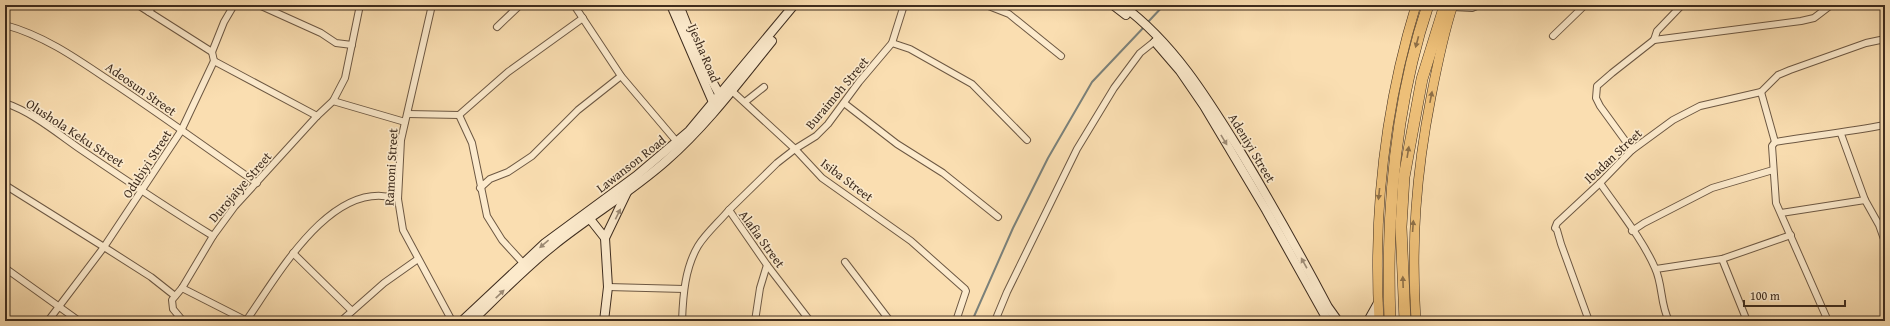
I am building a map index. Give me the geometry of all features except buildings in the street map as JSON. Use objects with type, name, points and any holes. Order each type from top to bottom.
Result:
[{"type":"highway","points":[[1390,321],[1388,273],[1389,227],[1396,147],[1408,77],[1428,5]]},
{"type":"highway","points":[[1405,321],[1401,227],[1404,177],[1422,79],[1450,6]]},
{"type":"main road","name":"Ijesha Road","points":[[671,5],[682,23],[721,99]]},
{"type":"main road","name":"Ijesha Road","points":[[678,5],[682,23],[715,106]]},
{"type":"main road","name":"Lawanson Road","points":[[462,321],[545,243],[636,176],[677,142],[715,106],[794,5]]},
{"type":"main road","points":[[721,99],[732,91],[802,5]]},
{"type":"main road","name":"Adeniyi Street","points":[[1113,5],[1123,8],[1185,68],[1210,103],[1273,206],[1328,307],[1338,321]]},
{"type":"main road","points":[[1379,321],[1377,234],[1385,139],[1406,38],[1416,5]]},
{"type":"main road","points":[[1416,321],[1413,278],[1413,231],[1418,174],[1422,139],[1450,6]]},
{"type":"main road","name":"Adeniyi Street","points":[[1155,39],[1190,84],[1204,106],[1328,321]]},
{"type":"main road","name":"Lawanson Road","points":[[472,321],[526,269],[555,245],[666,161],[706,122],[715,106]]},
{"type":"main road","points":[[604,321],[608,288],[606,238],[628,190]]},
{"type":"main road","points":[[590,219],[606,238]]},
{"type":"main road","points":[[1368,321],[1378,303]]},
{"type":"street","points":[[138,5],[212,52]]},
{"type":"street","points":[[149,12],[153,5]]},
{"type":"street","points":[[234,5],[224,22],[212,52],[214,61],[317,116]]},
{"type":"street","points":[[259,5],[321,33],[336,43],[352,45]]},
{"type":"street","points":[[360,5],[345,78],[333,102],[405,122]]},
{"type":"street","name":"Ramoni Street","points":[[432,5],[401,140],[398,199],[403,230],[452,321]]},
{"type":"street","points":[[497,27],[520,5]]},
{"type":"street","points":[[574,5],[621,76],[677,142]]},
{"type":"street","name":"Buraimoh Street","points":[[728,210],[758,180],[795,149],[816,136],[892,43],[904,5]]},
{"type":"street","points":[[986,5],[1009,14],[1061,56]]},
{"type":"street","points":[[1450,6],[1472,8],[1478,5]]},
{"type":"street","points":[[1552,36],[1585,5]]},
{"type":"street","points":[[1654,40],[1657,31],[1682,5]]},
{"type":"street","points":[[1632,150],[1600,106],[1596,98],[1597,86],[1654,40],[1801,21],[1814,18],[1831,5]]},
{"type":"street","points":[[408,114],[459,115],[508,72],[583,18]]},
{"type":"street","name":"Adeosun Street","points":[[5,25],[35,36],[78,59],[137,98],[181,131],[257,183]]},
{"type":"street","points":[[995,321],[1007,292],[1077,149],[1114,88],[1140,53],[1155,39]]},
{"type":"street","points":[[1828,321],[1776,203],[1772,146],[1774,142],[1761,92],[1778,75],[1866,43],[1885,39]]},
{"type":"street","points":[[892,43],[910,49],[972,84],[1026,140]]},
{"type":"street","name":"Odubiyi Street","points":[[48,321],[104,247],[181,131],[214,61]]},
{"type":"street","points":[[480,188],[490,179],[508,172],[532,156],[578,110],[621,76]]},
{"type":"street","points":[[745,102],[764,87]]},
{"type":"street","name":"Isiba Street","points":[[732,91],[795,149],[822,178],[911,241],[966,291],[956,321]]},
{"type":"street","name":"Ibadan Street","points":[[1589,321],[1560,244],[1558,230],[1555,228],[1557,223],[1600,184],[1632,150],[1674,120],[1700,106],[1761,92]]},
{"type":"street","name":"Durojaiye Street","points":[[175,296],[182,288],[213,236],[235,206],[317,116],[333,102]]},
{"type":"street","points":[[844,103],[897,144],[943,173],[998,217]]},
{"type":"street","name":"Olushola Keku Street","points":[[5,104],[30,115],[142,191],[213,236]]},
{"type":"street","points":[[459,115],[472,143],[480,188],[487,216],[502,240],[523,264]]},
{"type":"street","points":[[1774,142],[1830,133],[1841,134],[1885,125]]},
{"type":"street","points":[[1841,134],[1865,200],[1879,225],[1885,242]]},
{"type":"street","points":[[1632,230],[1712,188],[1773,170]]},
{"type":"street","points":[[1600,184],[1632,230],[1656,269],[1664,312],[1669,321]]},
{"type":"street","points":[[5,185],[151,277],[175,296],[172,300],[172,306],[176,314],[183,321]]},
{"type":"street","points":[[182,288],[246,321],[293,253],[310,232],[347,204],[371,197],[386,195],[398,199]]},
{"type":"street","points":[[1781,213],[1865,200]]},
{"type":"street","name":"Alafia Street","points":[[682,321],[684,289],[690,264],[698,245],[728,210],[767,265],[810,321]]},
{"type":"street","points":[[1656,269],[1722,259],[1791,235]]},
{"type":"street","points":[[293,253],[352,311]]},
{"type":"street","points":[[342,321],[384,283],[418,259]]},
{"type":"street","points":[[1722,259],[1747,321]]},
{"type":"street","points":[[845,262],[890,321]]},
{"type":"street","points":[[755,321],[760,288],[767,265]]},
{"type":"street","points":[[5,268],[79,321]]},
{"type":"street","points":[[608,288],[684,289]]},
{"type":"waterway","points":[[1148,22],[1164,5]]},
{"type":"waterway","points":[[972,321],[1013,228],[1048,158],[1092,82],[1145,26]]}]
